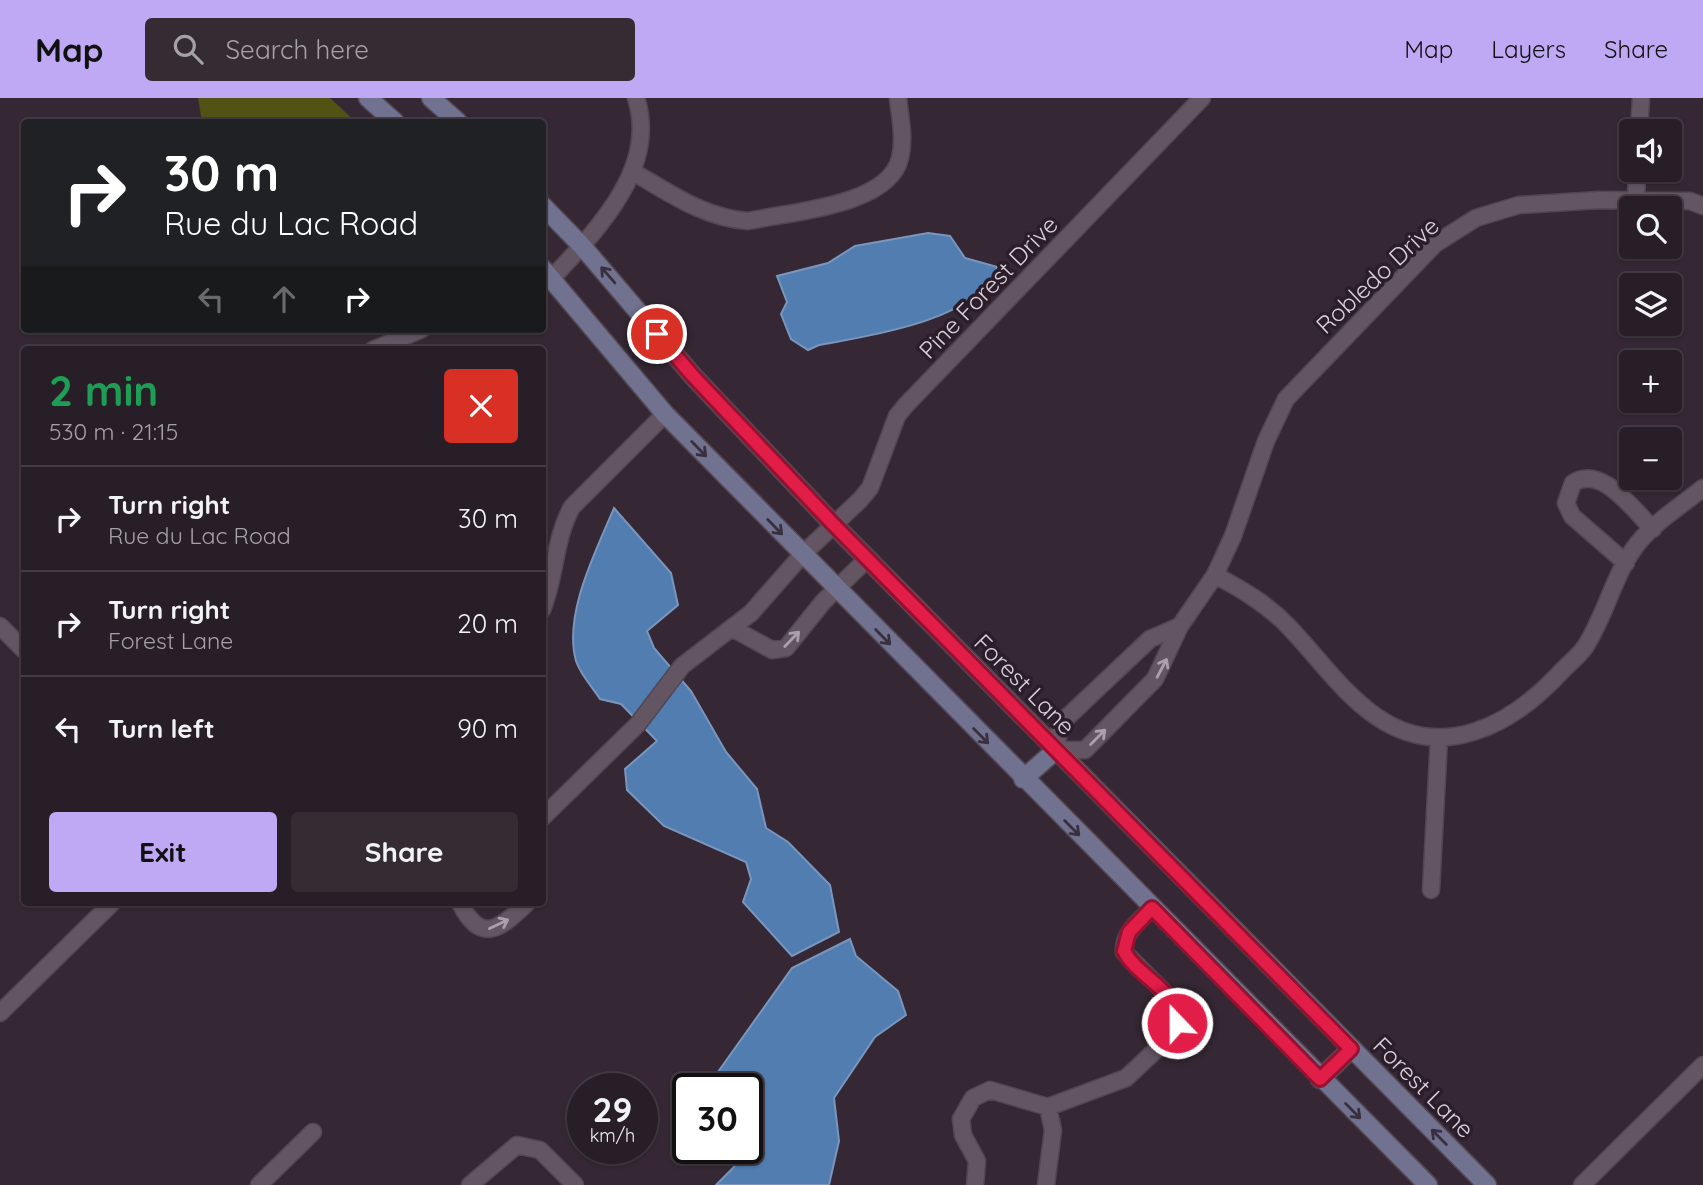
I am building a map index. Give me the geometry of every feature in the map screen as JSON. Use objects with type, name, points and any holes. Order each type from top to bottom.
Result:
[{"type":"main road","points":[[368,98],[392,119]]},
{"type":"main road","points":[[431,98],[454,119]]},
{"type":"main road","name":"Forest Lane","points":[[546,212],[582,246],[693,376],[835,526],[1487,1185]]},
{"type":"main road","points":[[547,273],[665,414],[1023,779],[1428,1185]]},
{"type":"main road","points":[[1023,779],[1056,750]]},
{"type":"main road","points":[[1320,1079],[1351,1049]]},
{"type":"street","points":[[547,273],[582,246],[633,172],[641,136],[636,98]]},
{"type":"street","points":[[633,172],[705,213],[731,220],[748,221],[863,197],[883,186],[897,167],[902,146],[898,98]]},
{"type":"street","name":"Pine Forest Drive","points":[[546,813],[564,793],[610,755],[638,724],[682,666],[734,629],[769,595],[802,555],[835,526],[870,488],[897,416],[906,405],[1202,98]]},
{"type":"street","points":[[1639,119],[1640,98]]},
{"type":"street","name":"Robledo Drive","points":[[1056,750],[1085,750],[1155,679],[1180,626],[1214,575],[1246,503],[1275,418],[1286,399],[1435,244],[1476,218],[1502,209],[1619,201]]},
{"type":"street","name":"Robledo Drive","points":[[1682,201],[1703,206]]},
{"type":"street","points":[[382,346],[413,333]]},
{"type":"street","points":[[546,598],[554,574],[562,524],[572,507],[665,414]]},
{"type":"street","points":[[1626,563],[1572,516],[1566,496],[1573,483],[1587,477],[1602,481],[1653,529]]},
{"type":"street","points":[[1214,575],[1245,591],[1272,611],[1358,702],[1378,718],[1414,734],[1439,738],[1480,732],[1510,716],[1550,684],[1584,647],[1638,543],[1698,493]]},
{"type":"street","points":[[734,629],[772,650],[786,648],[835,589],[867,559]]},
{"type":"street","points":[[1056,750],[1060,724],[1150,639],[1180,626]]},
{"type":"street","points":[[1,630],[21,647]]},
{"type":"street","points":[[1431,890],[1439,738]]},
{"type":"street","points":[[0,1013],[109,906]]},
{"type":"street","points":[[462,906],[469,920],[481,929],[495,929],[523,906]]},
{"type":"street","points":[[975,1185],[977,1161],[963,1135],[961,1119],[973,1098],[990,1090],[1048,1107],[1126,1078],[1171,1036],[1177,1011],[1171,1001],[1124,951],[1129,932],[1152,908]]},
{"type":"street","points":[[1582,1185],[1703,1065]]},
{"type":"street","points":[[1046,1185],[1052,1130],[1048,1107]]},
{"type":"street","points":[[259,1185],[313,1132]]},
{"type":"street","points":[[470,1185],[516,1144],[540,1150],[575,1185]]},
{"type":"shaded area","points":[[198,98],[330,98],[353,119],[202,119]]},
{"type":"water","points":[[928,233],[950,236],[965,258],[997,267],[987,285],[969,300],[946,313],[893,330],[819,345],[808,350],[791,339],[781,314],[787,302],[777,276],[828,263],[855,246]]},
{"type":"water","points":[[614,508],[671,573],[678,605],[647,631],[654,648],[691,691],[726,752],[757,789],[766,828],[788,842],[830,885],[839,932],[792,956],[743,902],[751,879],[746,862],[664,826],[627,790],[625,769],[657,741],[621,704],[600,699],[578,666],[573,643],[574,623],[583,583]]},
{"type":"water","points":[[850,939],[856,956],[898,991],[906,1015],[875,1037],[834,1098],[839,1141],[829,1185],[716,1185],[734,1167],[734,1164],[763,1164],[763,1073],[718,1072],[792,968]]},
{"type":"route","points":[[657,334],[693,376],[835,526],[1351,1049],[1320,1079],[1152,908],[1129,932],[1124,942],[1124,951],[1128,959],[1163,990],[1177,1011],[1177,1023]]}]
